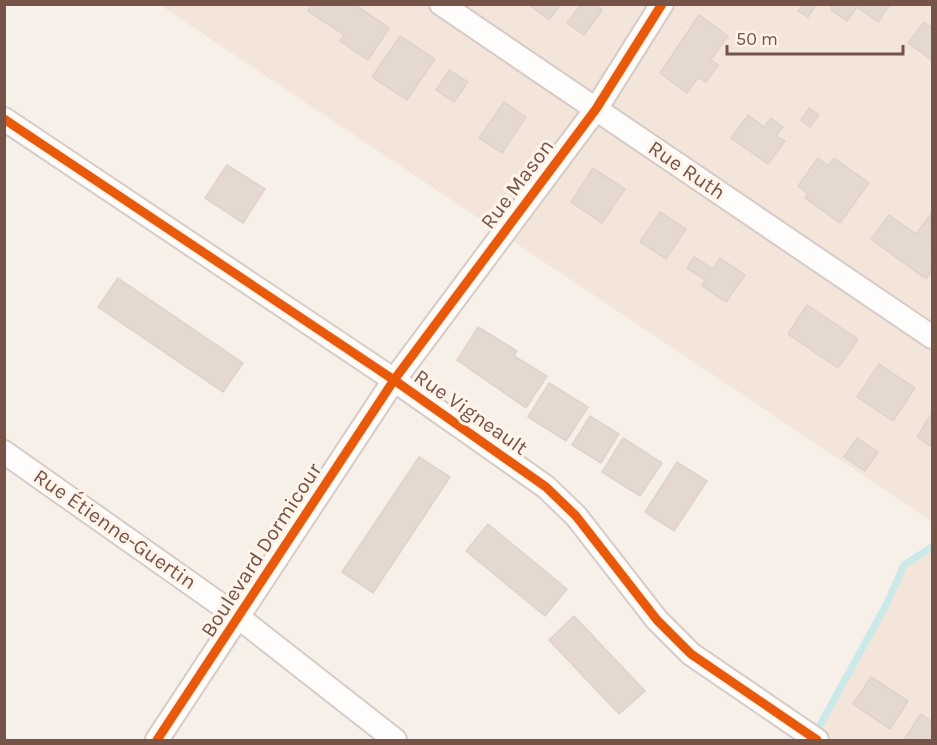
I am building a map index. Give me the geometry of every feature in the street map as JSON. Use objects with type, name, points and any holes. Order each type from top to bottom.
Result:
[{"type":"street","name":"Rue Ruth","points":[[441,4],[933,337]]},
{"type":"street","name":"Rue Mason","points":[[394,380],[596,109],[662,4]]},
{"type":"street","name":"Rue Vigneault","points":[[4,118],[394,380],[546,488],[576,516],[657,620],[691,654],[817,741]]},
{"type":"street","name":"Boulevard Dormicour","points":[[157,741],[394,380]]},
{"type":"street","name":"Rue Étienne-Guertin","points":[[4,452],[238,617],[395,741]]},
{"type":"shaded area","points":[[160,5],[932,5],[932,522],[903,502]]},
{"type":"shaded area","points":[[932,547],[932,740],[811,740],[887,603],[904,565]]},
{"type":"building","points":[[312,4],[354,4],[389,28],[368,60],[340,41],[344,35],[308,11]]},
{"type":"building","points":[[528,4],[561,4],[549,20]]},
{"type":"building","points":[[581,4],[595,4],[602,10],[584,35],[567,23]]},
{"type":"building","points":[[803,4],[817,4],[808,17],[798,11]]},
{"type":"building","points":[[829,4],[890,4],[878,22],[857,7],[847,21],[831,10],[832,7]]},
{"type":"building","points":[[699,15],[728,36],[711,60],[718,65],[706,82],[698,77],[687,93],[660,73]]},
{"type":"building","points":[[924,22],[932,28],[932,60],[908,43]]},
{"type":"building","points":[[400,36],[435,59],[407,100],[372,77]]},
{"type":"building","points":[[449,70],[468,82],[454,102],[436,90]]},
{"type":"building","points":[[504,102],[526,117],[502,153],[479,138]]},
{"type":"building","points":[[809,108],[819,115],[810,127],[801,120]]},
{"type":"building","points":[[748,115],[764,127],[771,118],[783,127],[776,136],[785,141],[768,164],[731,138]]},
{"type":"building","points":[[818,158],[828,166],[834,158],[869,183],[840,223],[805,198],[808,194],[798,186]]},
{"type":"building","points":[[227,165],[265,189],[243,223],[205,198]]},
{"type":"building","points":[[593,168],[625,189],[602,223],[571,202]]},
{"type":"building","points":[[660,212],[686,229],[666,259],[640,242]]},
{"type":"building","points":[[931,214],[932,270],[926,279],[871,239],[889,215],[916,234]]},
{"type":"building","points":[[694,257],[713,269],[720,258],[745,275],[726,302],[702,286],[705,280],[687,268]]},
{"type":"building","points":[[118,278],[243,363],[223,392],[98,307]]},
{"type":"building","points":[[807,305],[858,339],[838,368],[788,334]]},
{"type":"building","points":[[478,327],[517,351],[514,356],[547,376],[526,408],[457,360]]},
{"type":"building","points":[[879,364],[915,388],[893,421],[857,397]]},
{"type":"building","points":[[549,383],[588,407],[566,441],[528,417]]},
{"type":"building","points":[[932,413],[932,447],[917,437]]},
{"type":"building","points":[[590,416],[619,434],[601,463],[572,445]]},
{"type":"building","points":[[623,438],[662,463],[640,496],[602,472]]},
{"type":"building","points":[[857,438],[878,452],[865,471],[844,457]]},
{"type":"building","points":[[419,457],[450,477],[373,593],[342,572]]},
{"type":"building","points":[[677,462],[707,481],[674,531],[645,512]]},
{"type":"building","points":[[488,524],[567,589],[545,616],[466,551]]},
{"type":"building","points":[[574,616],[645,691],[619,714],[549,640]]},
{"type":"building","points":[[871,677],[908,701],[890,729],[853,704]]},
{"type":"building","points":[[921,714],[932,722],[932,740],[908,740],[905,738]]},
{"type":"waterway","points":[[814,736],[887,603],[904,565],[932,547]]},
{"type":"cycle path","points":[[157,740],[394,380],[596,109],[662,4]]},
{"type":"cycle path","points":[[4,119],[394,380],[546,487],[576,516],[657,620],[691,654],[817,740]]}]
